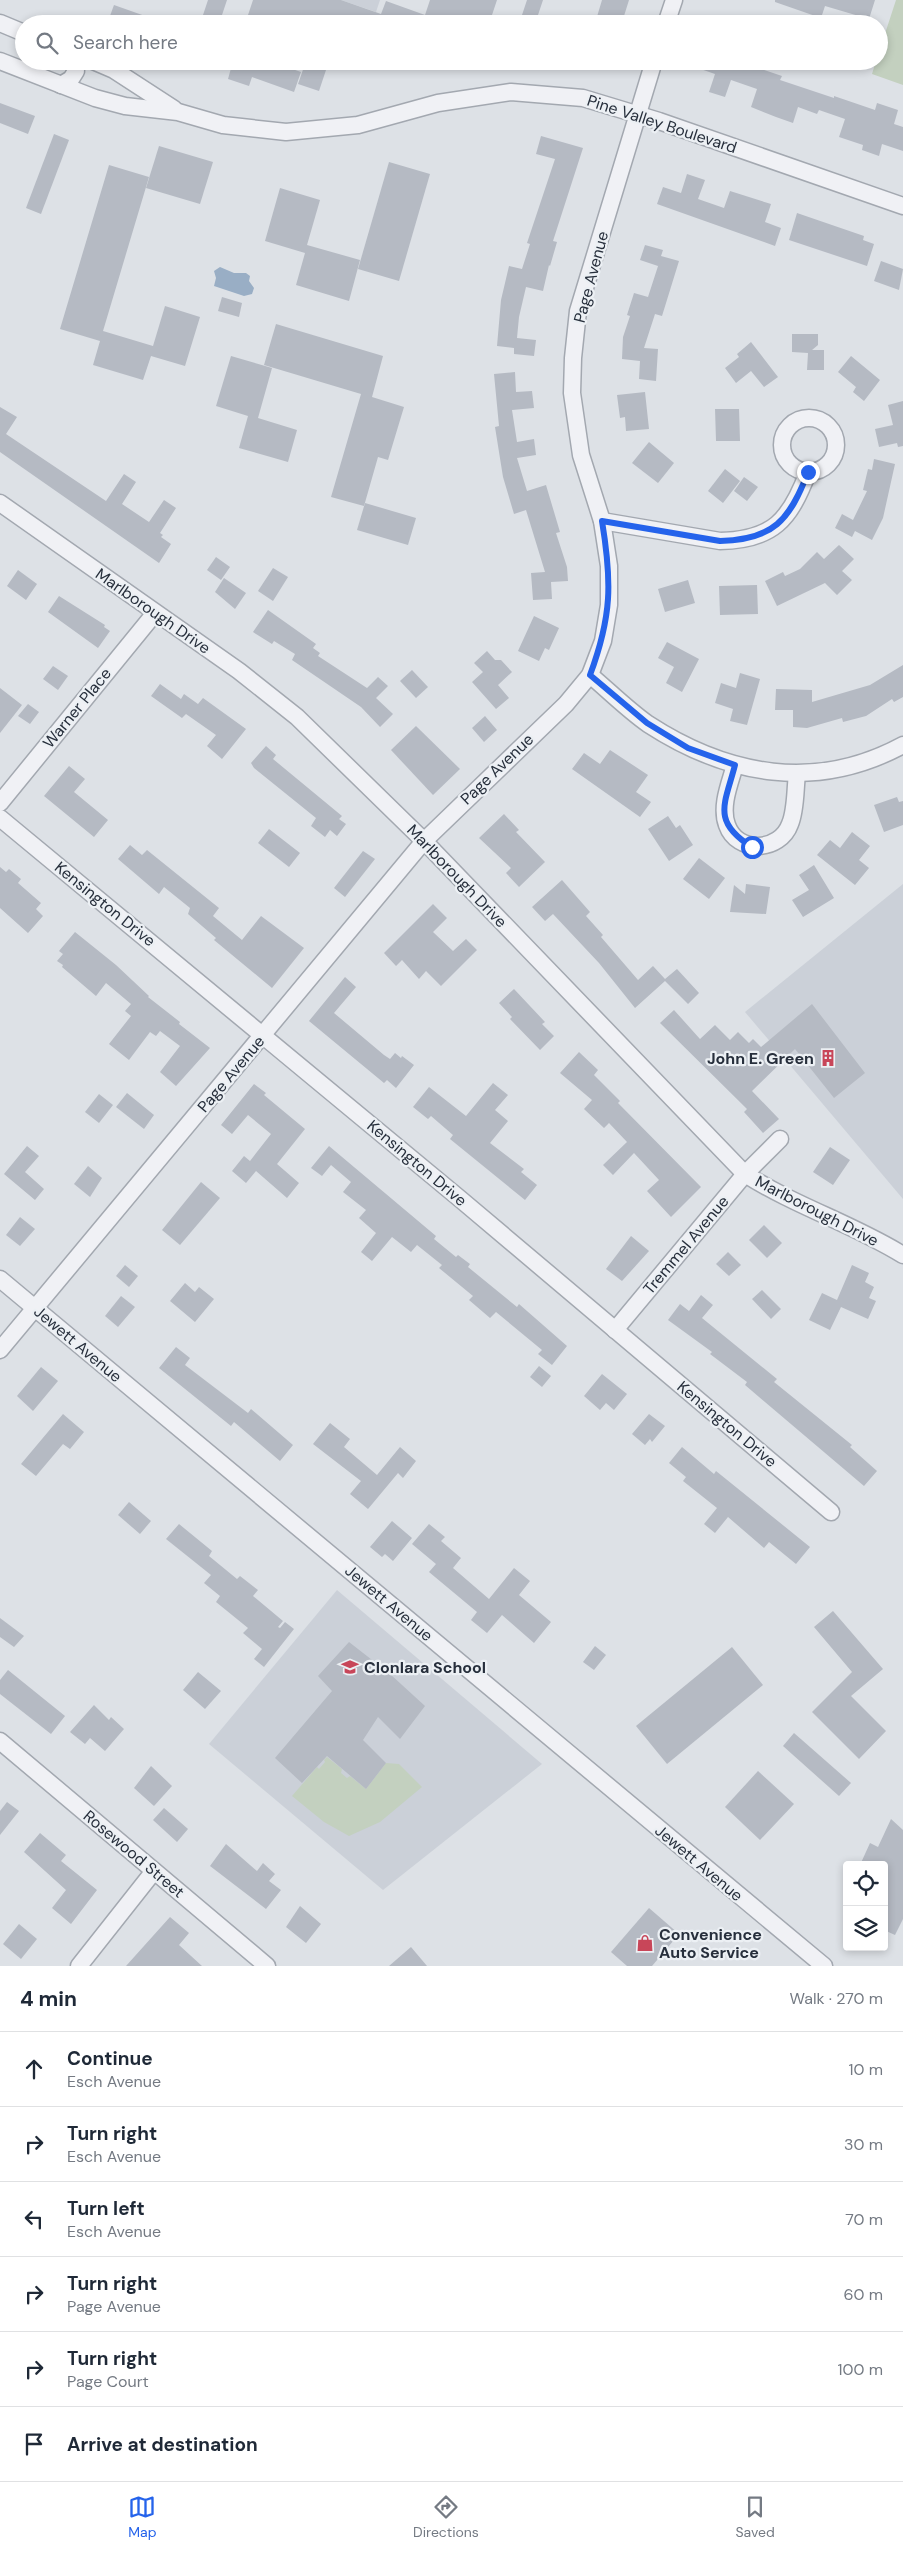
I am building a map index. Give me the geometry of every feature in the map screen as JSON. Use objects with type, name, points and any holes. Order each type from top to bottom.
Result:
[{"type":"street","points":[[669,15],[674,0]]},
{"type":"street","points":[[0,23],[15,29]]},
{"type":"street","name":"Pine Valley Boulevard","points":[[0,61],[15,67]]},
{"type":"street","name":"Pine Valley Boulevard","points":[[24,70],[95,98],[125,106],[178,112],[223,125],[286,132],[358,125],[438,103],[511,92],[583,98],[639,114],[903,206]]},
{"type":"street","points":[[61,84],[71,79],[76,70]]},
{"type":"street","name":"Pine Valley Boulevard","points":[[114,70],[178,112]]},
{"type":"street","name":"Page Avenue","points":[[0,1350],[424,841],[566,704],[590,675],[603,641],[609,605],[609,566],[602,521],[581,455],[572,393],[573,358],[578,311],[651,70]]},
{"type":"street","points":[[602,521],[720,541],[738,541],[770,530],[786,517],[799,496],[808,472]]},
{"type":"street","name":"Marlborough Drive","points":[[0,503],[155,614],[239,671],[297,717],[424,841],[745,1174],[774,1192],[817,1210],[903,1255]]},
{"type":"street","name":"Warner Place","points":[[0,803],[155,614]]},
{"type":"street","points":[[590,675],[647,723],[688,748],[735,765],[766,772],[798,774],[841,767],[887,753],[903,745]]},
{"type":"street","points":[[735,765],[724,809],[727,826],[737,838],[752,847],[769,846],[780,838],[790,825],[798,774]]},
{"type":"street","name":"Kensington Drive","points":[[0,818],[264,1035],[831,1512]]},
{"type":"street","name":"Tremmel Avenue","points":[[615,1330],[745,1174],[780,1139]]},
{"type":"street","name":"Jewett Avenue","points":[[0,1279],[824,1966]]},
{"type":"street","name":"Rosewood Street","points":[[0,1741],[267,1966]]},
{"type":"street","points":[[79,1966],[154,1871]]},
{"type":"shaded area","points":[[341,0],[380,0],[376,12]]},
{"type":"shaded area","points":[[903,884],[903,1199],[745,1012]]},
{"type":"shaded area","name":"Clonlara School","points":[[337,1590],[542,1764],[383,1890],[209,1744]]},
{"type":"green space","points":[[896,0],[903,0],[903,85],[872,74],[873,70],[888,70],[888,24]]},
{"type":"green space","points":[[327,1757],[342,1769],[341,1773],[347,1778],[350,1776],[366,1789],[386,1763],[399,1764],[422,1787],[380,1822],[349,1836],[324,1822],[292,1796],[317,1767],[319,1769]]},
{"type":"water","points":[[220,267],[234,273],[246,273],[250,276],[249,281],[254,288],[252,294],[244,296],[214,286],[216,278],[214,271]]},
{"type":"building","points":[[208,0],[227,0],[222,15],[203,15]]},
{"type":"building","points":[[253,0],[341,0],[381,14],[386,1],[425,15],[248,15]]},
{"type":"building","points":[[430,0],[497,0],[492,15],[425,15]]},
{"type":"building","points":[[527,0],[543,0],[538,15],[522,15]]},
{"type":"building","points":[[602,0],[629,0],[624,15],[598,15]]},
{"type":"building","points":[[775,0],[875,0],[870,15],[855,15],[825,6],[822,15],[812,15],[775,2]]},
{"type":"building","points":[[114,5],[142,15],[110,15]]},
{"type":"building","points":[[230,70],[295,70],[301,72],[294,92],[252,77],[249,86],[228,79]]},
{"type":"building","points":[[303,70],[326,70],[319,91],[298,84]]},
{"type":"building","points":[[703,70],[764,70],[782,76],[780,80],[834,98],[834,96],[875,110],[877,103],[898,110],[894,124],[903,127],[903,151],[882,144],[879,156],[862,150],[863,145],[839,137],[845,119],[819,110],[817,114],[798,107],[793,123],[751,107],[757,89],[731,80],[725,97],[709,92],[715,74]]},
{"type":"building","points":[[0,103],[35,116],[28,134],[0,123]]},
{"type":"building","points":[[54,134],[69,140],[41,214],[26,208]]},
{"type":"building","points":[[541,136],[583,148],[553,241],[557,242],[543,291],[526,287],[519,317],[517,338],[536,340],[534,356],[514,354],[514,348],[497,346],[501,300],[509,266],[522,269],[530,244],[527,243],[555,159],[536,154]]},
{"type":"building","points":[[159,146],[213,162],[200,204],[146,188]]},
{"type":"building","points":[[389,162],[430,174],[399,281],[358,269]]},
{"type":"building","points":[[109,165],[149,177],[103,331],[153,346],[165,306],[200,317],[185,366],[151,356],[143,380],[93,365],[100,341],[60,329]]},
{"type":"building","points":[[687,174],[705,180],[698,199],[724,208],[730,191],[771,204],[765,222],[781,228],[775,246],[657,204],[663,187],[681,193]]},
{"type":"building","points":[[280,188],[320,200],[307,245],[360,260],[349,301],[296,285],[305,253],[265,241]]},
{"type":"building","points":[[797,213],[864,236],[863,240],[874,244],[867,266],[789,240]]},
{"type":"building","points":[[645,245],[663,250],[661,256],[679,261],[662,316],[655,314],[644,348],[658,349],[656,381],[639,379],[640,361],[622,359],[623,337],[630,316],[627,315],[634,293],[648,297],[659,263],[658,266],[640,260]]},
{"type":"building","points":[[881,261],[903,269],[899,290],[874,281]]},
{"type":"building","points":[[222,297],[242,303],[239,317],[218,311]]},
{"type":"building","points":[[276,324],[383,356],[372,397],[404,407],[388,460],[378,457],[364,506],[331,497],[361,394],[264,365]]},
{"type":"building","points":[[792,334],[818,334],[818,345],[812,350],[824,350],[824,370],[807,370],[808,353],[792,352]]},
{"type":"building","points":[[751,342],[778,377],[764,387],[751,371],[736,383],[725,368],[739,357],[737,354]]},
{"type":"building","points":[[231,356],[272,368],[258,418],[297,430],[288,462],[239,448],[248,416],[216,406]]},
{"type":"building","points":[[851,356],[880,380],[864,401],[853,392],[856,387],[838,372]]},
{"type":"building","points":[[515,372],[516,392],[532,391],[534,408],[512,410],[517,442],[534,439],[536,455],[517,458],[527,491],[546,485],[560,532],[556,533],[567,567],[568,581],[551,582],[552,599],[533,600],[531,573],[545,572],[526,510],[514,514],[503,477],[495,427],[499,426],[494,374]]},
{"type":"building","points":[[645,392],[649,429],[626,431],[625,417],[620,418],[617,395]]},
{"type":"building","points":[[903,401],[903,446],[898,447],[897,443],[879,447],[875,429],[893,425],[888,405]]},
{"type":"building","points":[[0,407],[17,417],[6,434],[106,501],[124,474],[136,482],[122,504],[149,522],[164,500],[176,508],[160,533],[163,535],[161,537],[171,544],[159,563],[0,452]]},
{"type":"building","points":[[715,409],[739,409],[740,441],[716,441]]},
{"type":"building","points":[[649,442],[674,463],[658,483],[632,463]]},
{"type":"building","points":[[874,459],[895,464],[883,518],[872,540],[855,531],[852,537],[835,528],[842,514],[853,520],[867,491],[863,490],[868,469],[872,470]]},
{"type":"building","points":[[725,469],[740,481],[723,503],[708,491]]},
{"type":"building","points":[[744,477],[758,487],[747,501],[734,491]]},
{"type":"building","points":[[365,503],[416,518],[408,545],[357,530]]},
{"type":"building","points":[[839,545],[854,559],[842,571],[852,580],[837,595],[825,583],[777,606],[765,581],[783,572],[785,576],[800,569],[817,552],[824,559]]},
{"type":"building","points":[[216,557],[230,567],[221,580],[207,570]]},
{"type":"building","points":[[273,568],[288,577],[273,601],[258,591]]},
{"type":"building","points":[[18,570],[37,584],[26,600],[7,586]]},
{"type":"building","points":[[224,578],[246,593],[235,609],[215,592]]},
{"type":"building","points":[[688,580],[695,603],[665,612],[658,589]]},
{"type":"building","points":[[757,585],[758,614],[720,615],[719,586]]},
{"type":"building","points":[[59,596],[105,625],[104,627],[110,631],[98,648],[48,612]]},
{"type":"building","points":[[268,610],[316,644],[313,648],[320,653],[318,656],[367,688],[378,677],[388,686],[376,698],[393,714],[380,727],[361,707],[292,660],[295,654],[274,641],[272,644],[253,632]]},
{"type":"building","points":[[534,616],[559,628],[549,650],[545,648],[539,661],[518,651]]},
{"type":"building","points":[[667,642],[699,659],[682,692],[666,683],[674,667],[658,658]]},
{"type":"building","points":[[487,651],[495,660],[501,660],[512,672],[498,685],[509,698],[496,709],[472,682],[483,672],[474,663]]},
{"type":"building","points":[[903,665],[903,697],[894,702],[892,699],[866,716],[843,722],[842,718],[807,728],[793,727],[793,710],[775,710],[776,689],[812,690],[812,702],[870,685]]},
{"type":"building","points":[[53,666],[68,676],[58,690],[43,679]]},
{"type":"building","points":[[412,670],[428,687],[416,698],[400,681]]},
{"type":"building","points":[[740,673],[760,679],[747,725],[730,721],[733,709],[715,703],[721,683],[736,688]]},
{"type":"building","points":[[160,684],[181,699],[184,694],[198,704],[203,698],[246,729],[222,759],[207,746],[216,735],[186,714],[182,718],[151,696]]},
{"type":"building","points":[[0,688],[22,705],[0,733]]},
{"type":"building","points":[[28,704],[39,712],[30,724],[18,716]]},
{"type":"building","points":[[485,716],[497,730],[484,742],[472,728]]},
{"type":"building","points":[[416,726],[460,769],[433,795],[391,750]]},
{"type":"building","points":[[266,746],[276,755],[273,759],[342,816],[339,819],[346,824],[337,836],[330,830],[325,837],[311,826],[316,818],[254,768],[251,763]]},
{"type":"building","points":[[610,750],[648,775],[636,792],[651,802],[640,817],[572,769],[584,753],[600,764]]},
{"type":"building","points":[[69,766],[85,779],[74,792],[108,820],[94,837],[44,796]]},
{"type":"building","points":[[897,797],[899,802],[903,801],[903,825],[884,832],[874,805]]},
{"type":"building","points":[[504,814],[519,830],[516,832],[545,862],[519,887],[506,873],[511,868],[479,838]]},
{"type":"building","points":[[668,816],[676,828],[680,825],[693,845],[669,861],[648,829]]},
{"type":"building","points":[[269,829],[300,853],[289,867],[258,843]]},
{"type":"building","points":[[852,832],[870,846],[859,860],[869,868],[855,885],[817,855],[830,840],[840,848]]},
{"type":"building","points":[[130,845],[142,855],[147,850],[219,908],[213,916],[242,940],[261,916],[304,948],[272,988],[214,940],[216,938],[188,914],[190,908],[164,887],[159,894],[118,859]]},
{"type":"building","points":[[363,851],[375,859],[345,897],[334,888]]},
{"type":"building","points":[[699,858],[725,878],[709,899],[683,879]]},
{"type":"building","points":[[814,865],[834,898],[803,917],[792,900],[809,890],[799,875]]},
{"type":"building","points":[[0,867],[6,872],[9,869],[21,879],[18,883],[41,903],[36,909],[43,916],[28,933],[0,908]]},
{"type":"building","points":[[562,880],[590,912],[586,916],[603,935],[601,937],[638,980],[653,966],[665,979],[677,969],[699,993],[688,1004],[665,981],[635,1008],[599,963],[553,914],[545,921],[532,907]]},
{"type":"building","points":[[746,884],[770,887],[766,914],[730,912],[734,885],[745,894]]},
{"type":"building","points":[[433,904],[447,918],[433,932],[453,951],[466,939],[477,950],[441,986],[426,971],[419,979],[402,960],[396,966],[384,953]]},
{"type":"building","points":[[75,932],[116,965],[148,997],[180,1022],[179,1024],[210,1048],[176,1086],[160,1072],[180,1046],[160,1031],[156,1036],[150,1032],[129,1060],[109,1044],[131,1016],[125,1011],[131,1004],[106,983],[96,996],[57,961],[63,954],[59,951]]},
{"type":"building","points":[[345,977],[356,987],[334,1013],[390,1059],[395,1053],[414,1065],[396,1088],[387,1080],[384,1083],[309,1021]]},
{"type":"building","points":[[514,989],[545,1022],[542,1024],[554,1036],[540,1050],[510,1019],[512,1017],[499,1003]]},
{"type":"building","points":[[812,1004],[865,1073],[834,1098],[795,1049],[752,1091],[779,1119],[763,1133],[744,1112],[747,1109],[660,1023],[674,1010],[700,1039],[715,1025],[730,1040],[738,1032],[749,1043],[753,1039],[761,1047]]},
{"type":"building","points":[[579,1052],[598,1070],[594,1075],[620,1101],[618,1103],[701,1187],[671,1217],[647,1191],[659,1180],[634,1153],[613,1175],[603,1165],[627,1142],[609,1123],[604,1128],[584,1109],[592,1100],[560,1073]]},
{"type":"building","points":[[493,1083],[508,1095],[495,1110],[508,1121],[490,1143],[524,1169],[521,1172],[537,1185],[525,1200],[450,1139],[453,1135],[431,1116],[428,1119],[413,1107],[429,1087],[466,1116]]},
{"type":"building","points":[[254,1084],[266,1093],[264,1095],[305,1129],[277,1164],[299,1183],[287,1198],[256,1171],[246,1183],[232,1171],[244,1156],[250,1161],[271,1134],[248,1115],[232,1134],[221,1125]]},
{"type":"building","points":[[127,1093],[154,1115],[144,1129],[116,1107]]},
{"type":"building","points":[[99,1094],[113,1105],[99,1123],[85,1112]]},
{"type":"building","points":[[27,1146],[39,1156],[25,1172],[44,1189],[35,1200],[4,1174]]},
{"type":"building","points":[[329,1146],[436,1236],[434,1239],[456,1257],[458,1255],[470,1264],[468,1267],[517,1307],[519,1304],[567,1346],[552,1365],[538,1354],[542,1350],[496,1312],[490,1318],[469,1300],[473,1296],[439,1268],[442,1265],[417,1245],[411,1252],[392,1237],[372,1261],[361,1252],[376,1233],[359,1218],[366,1210],[343,1192],[351,1182],[331,1165],[322,1176],[311,1168]]},
{"type":"building","points":[[830,1147],[850,1160],[833,1185],[813,1172]]},
{"type":"building","points":[[88,1166],[102,1178],[90,1197],[74,1184]]},
{"type":"building","points":[[201,1182],[220,1198],[180,1245],[162,1230]]},
{"type":"building","points":[[20,1217],[35,1229],[20,1246],[6,1235]]},
{"type":"building","points":[[764,1225],[782,1243],[767,1258],[749,1240]]},
{"type":"building","points":[[631,1236],[649,1251],[622,1281],[606,1269]]},
{"type":"building","points":[[728,1252],[741,1265],[729,1276],[716,1264]]},
{"type":"building","points":[[125,1265],[138,1276],[129,1287],[116,1276]]},
{"type":"building","points":[[852,1265],[869,1273],[865,1282],[874,1287],[869,1298],[876,1301],[868,1319],[841,1307],[830,1330],[809,1320],[822,1293],[837,1300]]},
{"type":"building","points":[[185,1283],[195,1292],[199,1287],[214,1299],[195,1322],[170,1301]]},
{"type":"building","points":[[762,1290],[781,1309],[771,1319],[752,1299]]},
{"type":"building","points":[[701,1295],[713,1305],[702,1318],[777,1379],[774,1382],[852,1445],[850,1447],[877,1471],[864,1486],[745,1385],[747,1382],[710,1354],[712,1352],[668,1320],[680,1304],[689,1311]]},
{"type":"building","points":[[121,1296],[135,1307],[118,1327],[105,1316]]},
{"type":"building","points":[[176,1347],[190,1358],[185,1365],[248,1413],[251,1409],[293,1445],[280,1461],[234,1422],[231,1426],[159,1368]]},
{"type":"building","points":[[539,1366],[551,1376],[542,1387],[530,1377]]},
{"type":"building","points":[[41,1367],[58,1381],[33,1411],[17,1396]]},
{"type":"building","points":[[602,1374],[627,1394],[614,1410],[606,1403],[600,1410],[584,1396]]},
{"type":"building","points":[[63,1414],[84,1432],[70,1449],[63,1444],[36,1476],[21,1464]]},
{"type":"building","points":[[649,1414],[665,1426],[652,1442],[650,1439],[645,1445],[632,1434]]},
{"type":"building","points":[[330,1423],[350,1439],[344,1447],[377,1475],[400,1447],[416,1461],[403,1478],[398,1473],[368,1509],[350,1494],[361,1481],[313,1444]]},
{"type":"building","points":[[682,1447],[714,1474],[716,1471],[810,1547],[796,1564],[769,1542],[764,1548],[728,1517],[715,1533],[704,1524],[717,1508],[683,1481],[686,1477],[669,1463]]},
{"type":"building","points":[[129,1502],[151,1521],[140,1534],[118,1515]]},
{"type":"building","points":[[392,1521],[412,1538],[393,1561],[385,1554],[382,1557],[370,1547]]},
{"type":"building","points":[[179,1524],[212,1551],[209,1556],[237,1579],[240,1576],[258,1590],[253,1596],[283,1621],[278,1627],[280,1628],[285,1622],[294,1629],[264,1667],[254,1659],[262,1649],[243,1633],[248,1628],[216,1602],[220,1596],[204,1583],[211,1575],[166,1539]]},
{"type":"building","points":[[429,1524],[445,1537],[441,1541],[461,1558],[453,1568],[489,1599],[514,1568],[530,1581],[519,1595],[551,1622],[534,1643],[502,1615],[487,1633],[471,1620],[477,1612],[429,1572],[436,1564],[412,1544]]},
{"type":"building","points":[[833,1611],[883,1669],[851,1696],[886,1731],[859,1759],[812,1712],[852,1672],[814,1627]]},
{"type":"building","points":[[0,1618],[24,1636],[14,1647],[0,1637]]},
{"type":"building","name":"Clonlara School","points":[[349,1642],[390,1674],[425,1706],[400,1739],[378,1717],[363,1740],[386,1763],[366,1789],[327,1756],[302,1783],[275,1758],[332,1691],[318,1676]]},
{"type":"building","points":[[595,1646],[606,1655],[594,1670],[583,1662]]},
{"type":"building","points":[[732,1647],[763,1685],[667,1764],[636,1726]]},
{"type":"building","points":[[8,1670],[65,1716],[51,1734],[0,1694],[0,1680]]},
{"type":"building","points":[[198,1672],[221,1691],[205,1709],[183,1690]]},
{"type":"building","points":[[94,1705],[109,1720],[111,1717],[124,1729],[105,1751],[90,1738],[85,1744],[70,1732]]},
{"type":"building","points":[[794,1733],[851,1783],[839,1796],[783,1746]]},
{"type":"building","points":[[151,1766],[172,1786],[154,1806],[134,1788]]},
{"type":"building","points":[[758,1771],[794,1804],[760,1840],[725,1807]]},
{"type":"building","points":[[7,1802],[19,1811],[0,1835],[0,1811]]},
{"type":"building","points":[[164,1808],[188,1829],[177,1842],[153,1820]]},
{"type":"building","points":[[891,1819],[903,1830],[903,1919],[895,1935],[888,1932],[888,1861],[862,1861],[870,1843],[878,1847]]},
{"type":"building","points":[[40,1833],[66,1855],[61,1861],[97,1890],[71,1924],[52,1908],[66,1890],[24,1852]]},
{"type":"building","points":[[226,1844],[257,1871],[263,1863],[275,1874],[269,1881],[281,1890],[266,1909],[210,1866]]},
{"type":"building","points":[[300,1906],[321,1924],[306,1943],[286,1927]]},
{"type":"building","name":"Convenience Auto Service","points":[[649,1908],[679,1934],[652,1966],[627,1966],[611,1952]]},
{"type":"building","points":[[170,1917],[189,1933],[179,1945],[202,1966],[126,1966]]},
{"type":"building","points":[[19,1924],[37,1939],[21,1959],[3,1944]]},
{"type":"building","points":[[411,1947],[427,1966],[389,1966]]},
{"type":"place","name":"John E. Green","points":[[828,1058]]},
{"type":"place","name":"Clonlara School","points":[[350,1667]]},
{"type":"place","name":"Convenience Auto Service","points":[[645,1943]]},
{"type":"route","points":[[752,847],[737,838],[727,826],[724,809],[735,765],[688,748],[647,723],[590,675],[603,641],[609,605],[609,566],[602,521],[720,541],[738,541],[770,530],[786,517],[799,496],[808,472]]}]
